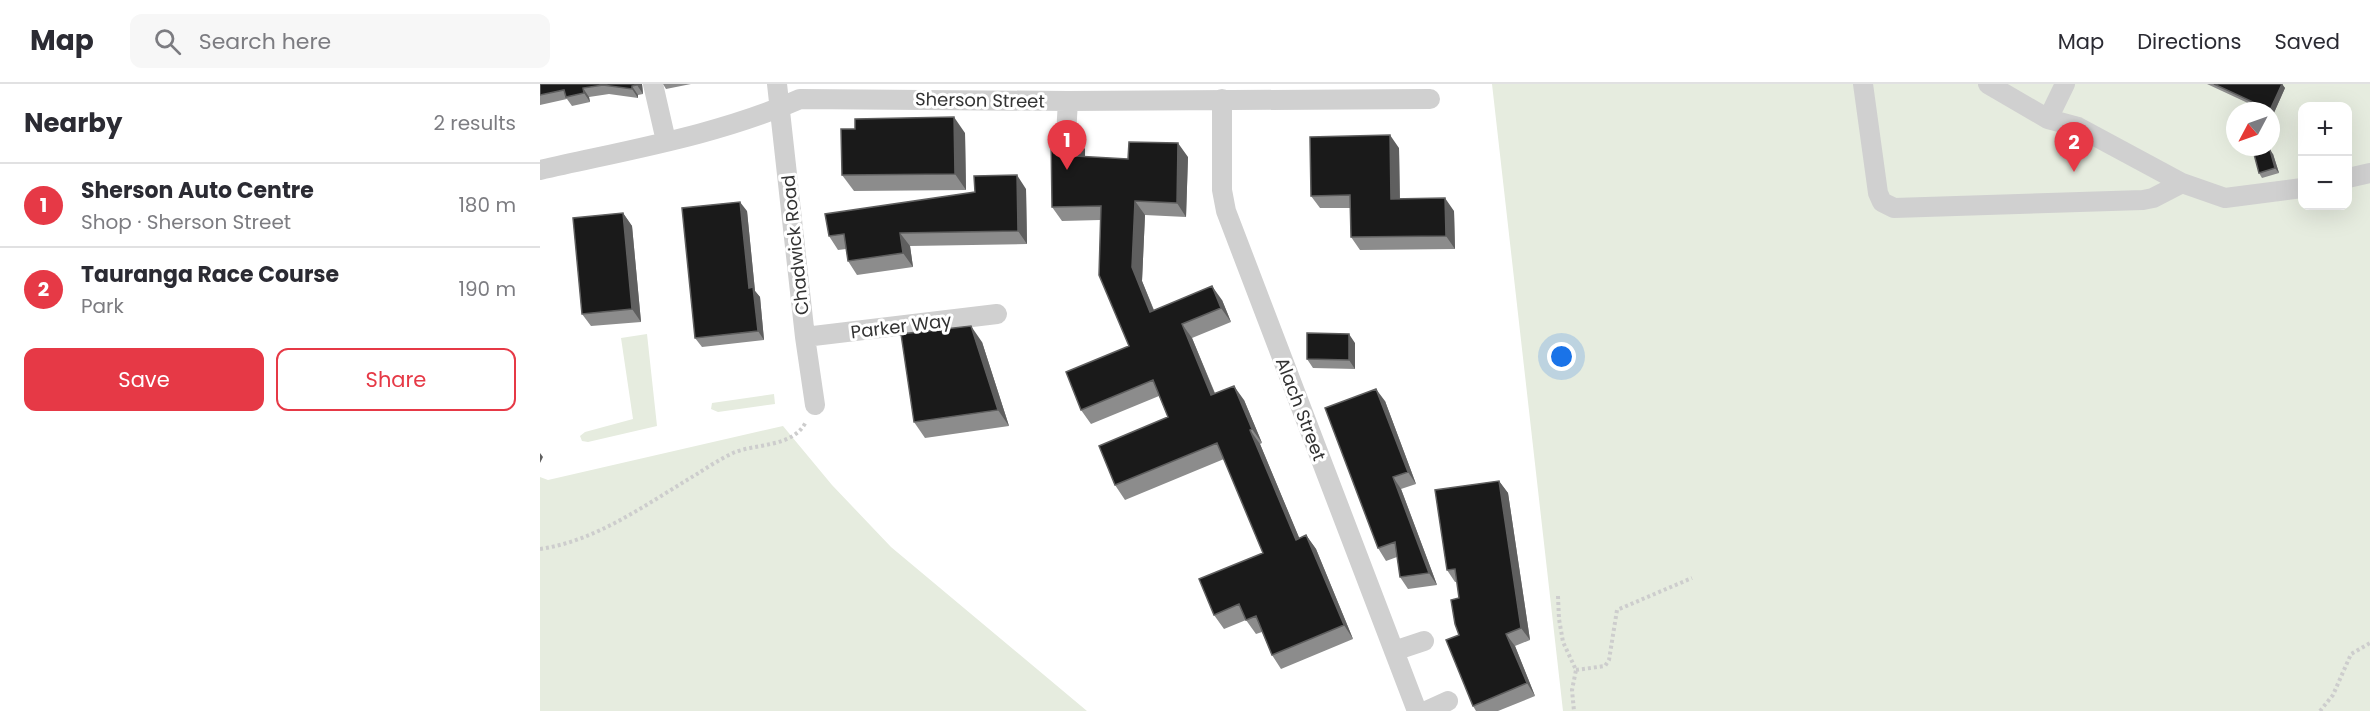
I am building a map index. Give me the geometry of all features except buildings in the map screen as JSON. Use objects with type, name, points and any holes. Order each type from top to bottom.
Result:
[{"type":"street","points":[[653,84],[666,141]]},
{"type":"street","name":"Chadwick Road","points":[[777,84],[805,337],[815,405]]},
{"type":"street","points":[[1863,84],[1878,193],[1882,202],[1894,208],[2143,200],[2153,198],[2182,183]]},
{"type":"street","points":[[1988,84],[2048,119],[2078,127],[2182,183],[2225,198],[2298,189]]},
{"type":"street","points":[[2048,119],[2065,84]]},
{"type":"street","name":"Sherson Street","points":[[540,170],[666,141],[762,115],[800,99],[1068,101],[1430,99]]},
{"type":"street","name":"Alach Street","points":[[1222,99],[1222,190],[1226,211],[1417,711]]},
{"type":"street","points":[[1066,135],[1068,101]]},
{"type":"street","points":[[2352,177],[2370,173]]},
{"type":"street","name":"Parker Way","points":[[805,337],[997,314]]},
{"type":"street","points":[[1394,651],[1424,641]]},
{"type":"street","points":[[1425,711],[1448,702]]},
{"type":"path","points":[[540,549],[561,546],[630,514],[732,453],[782,441],[795,435],[804,426],[815,405]]},
{"type":"path","points":[[1576,670],[1605,666],[1609,660],[1617,610],[1692,578]]},
{"type":"path","points":[[1558,596],[1563,642],[1576,670],[1572,690],[1574,711]]},
{"type":"path","points":[[2320,711],[2333,695],[2351,654],[2370,644]]},
{"type":"shaded area","points":[[1492,84],[2370,84],[2370,711],[1563,711]]},
{"type":"shaded area","points":[[647,334],[657,426],[588,442],[582,441],[580,436],[585,432],[633,419],[621,338]]},
{"type":"shaded area","points":[[774,394],[775,404],[718,412],[711,409],[712,403]]},
{"type":"shaded area","points":[[783,426],[832,485],[891,547],[1087,711],[540,711],[540,477],[548,480]]},
{"type":"place","name":"Sherson Auto Centre","points":[[1067,170]]},
{"type":"place","name":"Tauranga Race Course","points":[[2074,172]]}]
